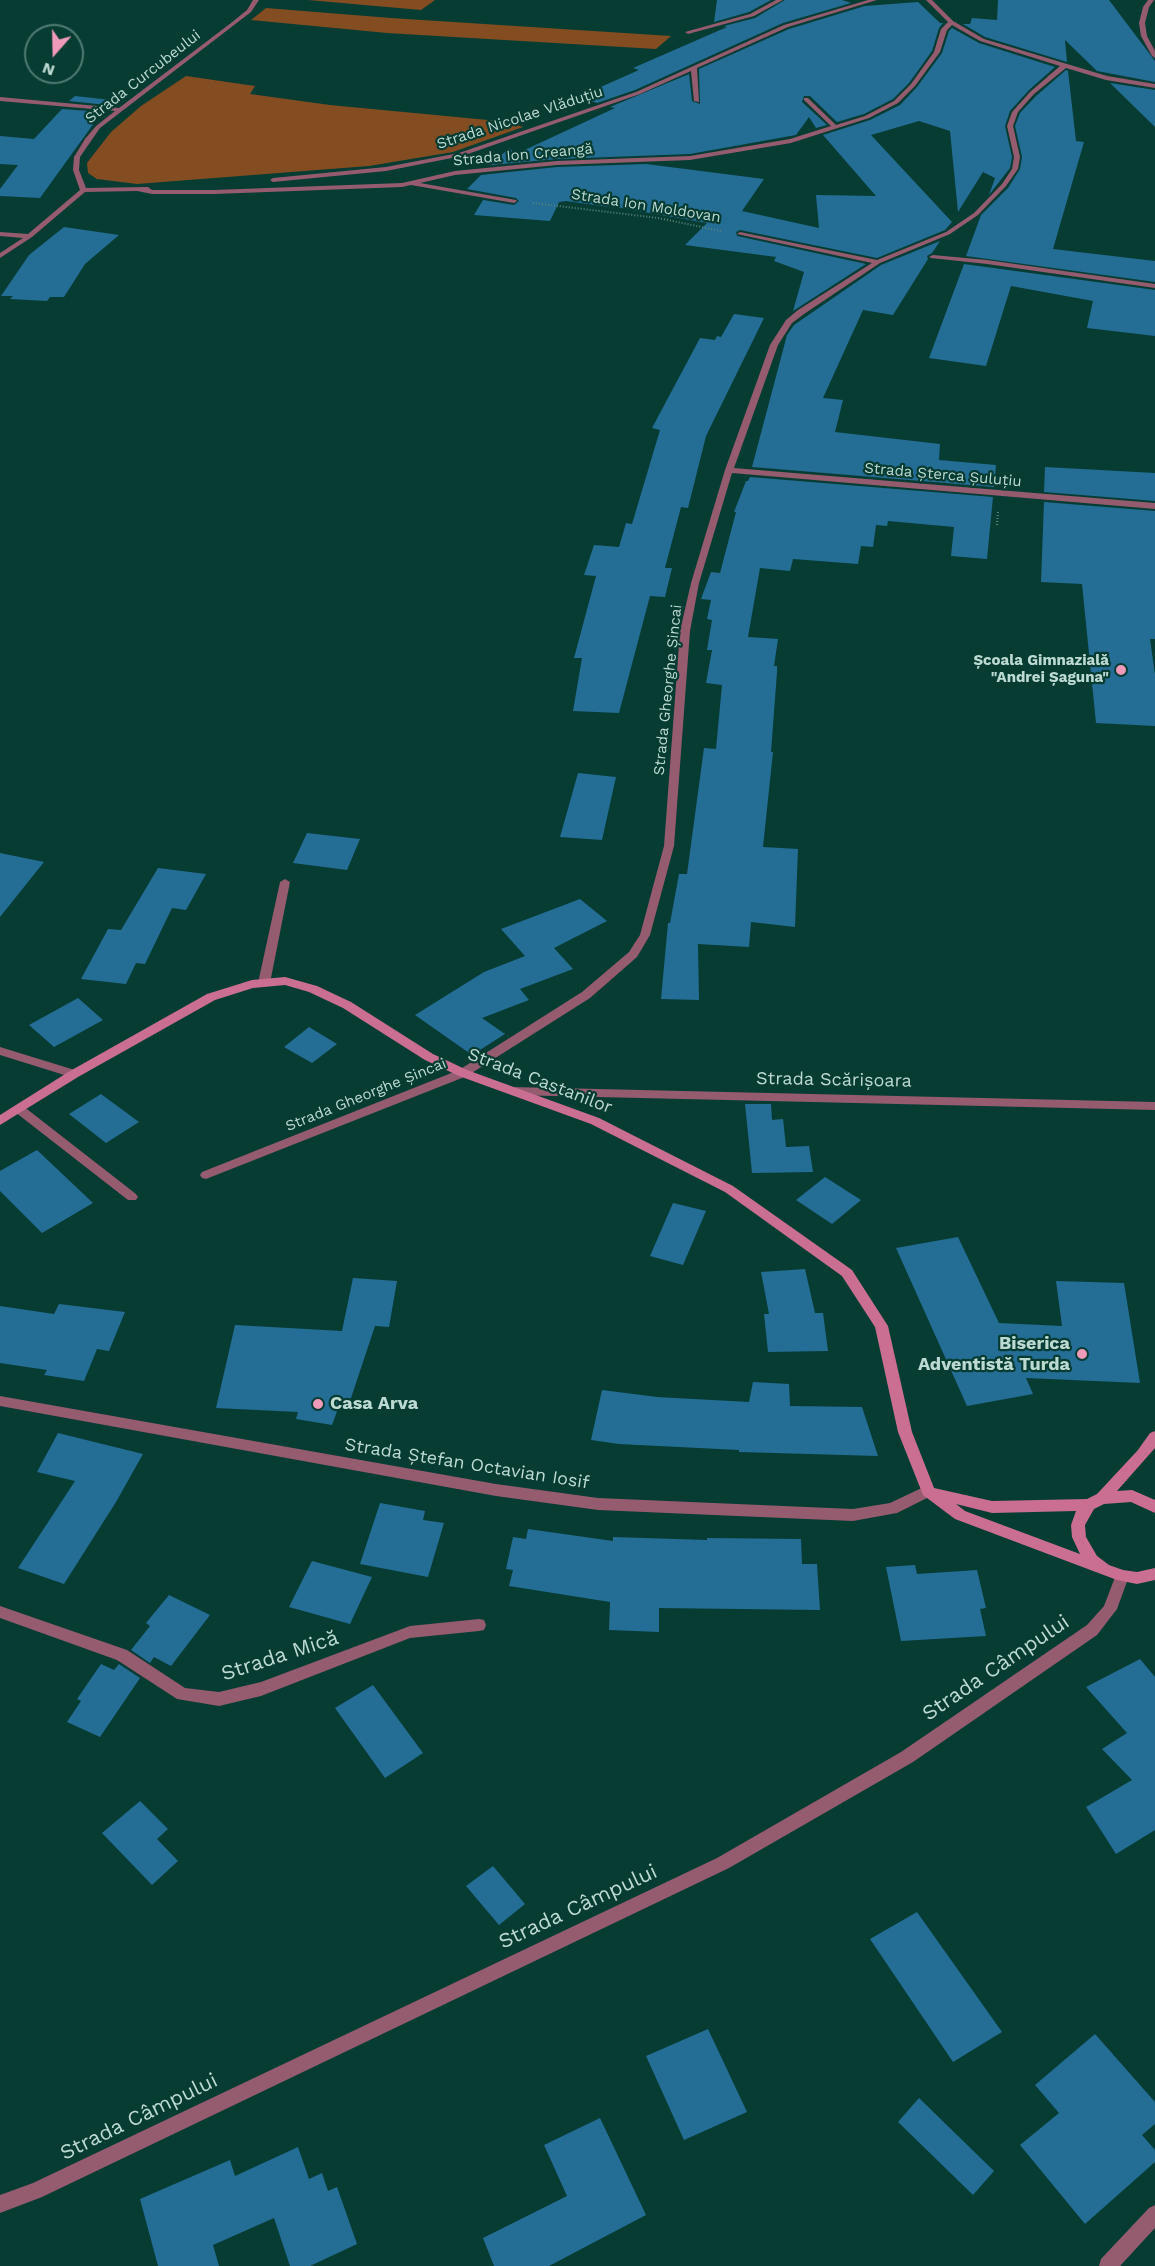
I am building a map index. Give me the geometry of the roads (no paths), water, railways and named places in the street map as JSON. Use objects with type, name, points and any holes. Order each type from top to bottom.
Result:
[{"type":"street","name":"Strada Curcubeului","points":[[83,190],[76,170],[77,157],[98,127],[233,24],[249,11],[256,0]]},
{"type":"street","points":[[688,32],[752,15],[780,0]]},
{"type":"street","name":"Strada Nicolae Vlăduțiu","points":[[261,181],[386,170],[460,155],[591,111],[786,26],[874,0]]},
{"type":"street","points":[[929,0],[951,22],[982,40],[1106,78],[1155,86]]},
{"type":"street","points":[[1151,0],[1146,7],[1142,23],[1144,36],[1155,56]]},
{"type":"street","name":"Strada Ion Creangă","points":[[140,190],[214,192],[410,184],[455,173],[556,163],[690,158],[791,141],[867,117],[896,102],[913,85],[937,52],[944,29],[951,22]]},
{"type":"street","name":"Strada Gheorghe Șincai","points":[[206,1174],[463,1073],[586,995],[633,954],[645,934],[669,846],[685,631],[694,583],[729,470],[774,345],[789,322],[878,262],[948,233],[975,214],[1004,185],[1015,169],[1017,157],[1010,126],[1015,112],[1032,93],[1064,66]]},
{"type":"street","points":[[694,67],[697,101]]},
{"type":"street","points":[[0,99],[121,110]]},
{"type":"street","points":[[806,99],[835,128]]},
{"type":"street","points":[[0,256],[30,236],[83,190],[140,190],[239,183]]},
{"type":"street","points":[[410,184],[514,201]]},
{"type":"street","points":[[0,234],[30,236]]},
{"type":"street","name":"Strada Ion Moldovan","points":[[740,234],[878,262]]},
{"type":"street","points":[[933,258],[987,262],[1155,286]]},
{"type":"street","name":"Strada Șterca Șuluțiu","points":[[729,470],[1155,506]]},
{"type":"street","points":[[264,983],[285,882]]},
{"type":"street","name":"Strada Castanilor","points":[[0,1120],[74,1074],[211,997],[252,984],[285,981],[330,997],[347,1005],[429,1057],[463,1073],[595,1121],[729,1189],[847,1273],[881,1326],[905,1432],[928,1491]]},
{"type":"street","points":[[0,1051],[74,1074]]},
{"type":"street","name":"Strada Scărișoara","points":[[512,1090],[1155,1106]]},
{"type":"street","points":[[19,1109],[132,1197]]},
{"type":"street","name":"Strada Ștefan Octavian Iosif","points":[[0,1401],[496,1490],[598,1504],[852,1515],[892,1509],[928,1491]]},
{"type":"street","points":[[1104,1569],[1092,1560],[1079,1537],[1078,1525],[1082,1514],[1143,1454],[1155,1437]]},
{"type":"street","points":[[928,1491],[992,1507],[1096,1501],[1132,1496],[1155,1507]]},
{"type":"street","points":[[928,1491],[960,1515],[1122,1576],[1137,1578],[1154,1576]]},
{"type":"street","name":"Strada Câmpului","points":[[0,2204],[36,2191],[723,1863],[908,1757],[1092,1630],[1110,1609],[1122,1576]]},
{"type":"street","name":"Strada Mică","points":[[0,1612],[122,1655],[182,1694],[219,1699],[261,1689],[410,1632],[479,1625]]},
{"type":"street","points":[[1108,2266],[1155,2214]]},
{"type":"place","name":"Școala Gimnazială \"Andrei Șaguna\"","points":[[1121,670]]},
{"type":"place","name":"Biserica Adventistă Turda","points":[[1082,1354]]},
{"type":"place","name":"Casa Arva","points":[[318,1404]]}]
